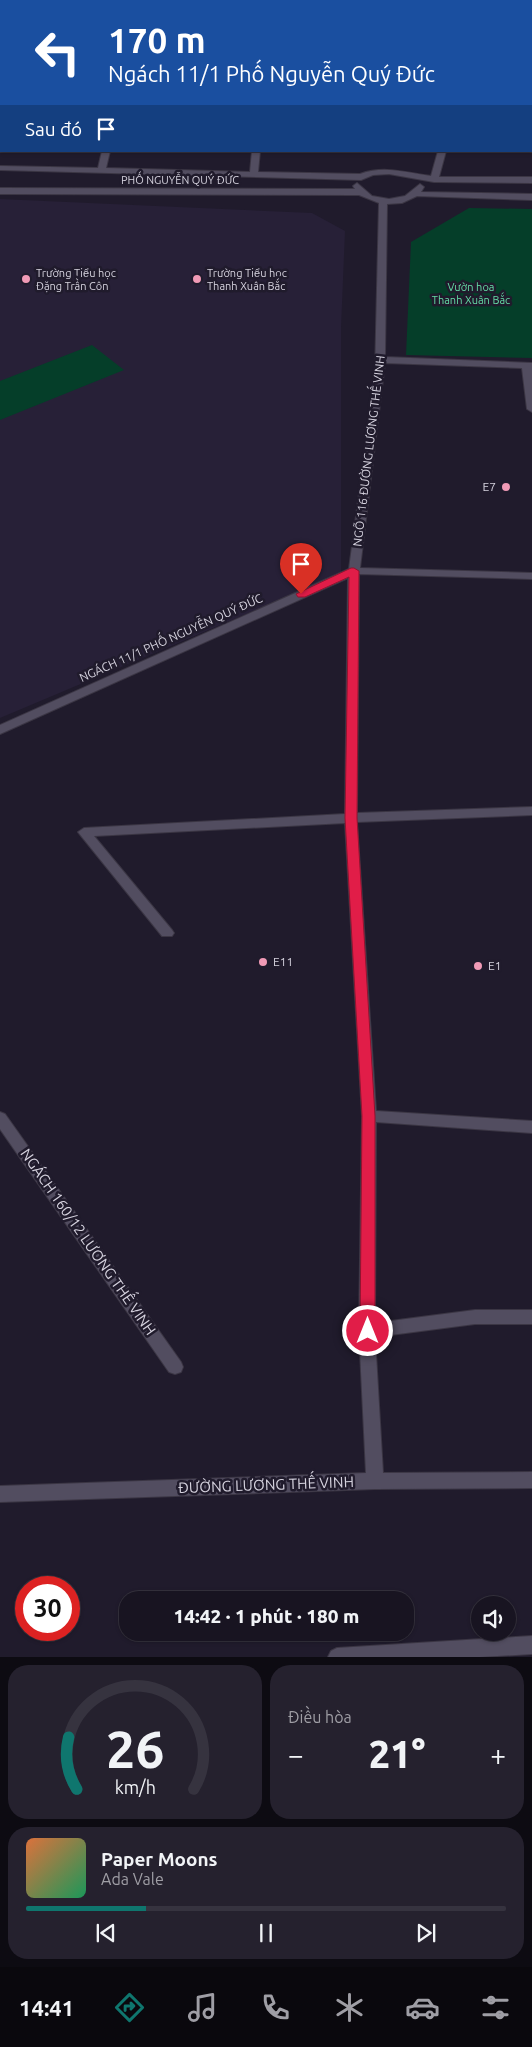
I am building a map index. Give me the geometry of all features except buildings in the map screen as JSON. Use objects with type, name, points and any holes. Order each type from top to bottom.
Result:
[{"type":"street","points":[[102,169],[106,152]]},
{"type":"street","points":[[254,173],[256,152]]},
{"type":"street","points":[[417,194],[421,184],[434,179],[442,152]]},
{"type":"street","name":"PHỐ NGUYỄN QUÝ ĐỨC","points":[[0,168],[102,169],[361,177],[369,173],[389,170],[434,179],[532,180]]},
{"type":"street","points":[[361,177],[356,184],[360,192],[366,196],[383,201],[402,200],[417,194],[532,197]]},
{"type":"street","name":"PHỐ NGUYỄN QUÝ ĐỨC","points":[[0,191],[360,192]]},
{"type":"street","name":"NGÕ 116 ĐƯỜNG LƯƠNG THẾ VINH","points":[[375,1481],[368,1331],[369,1116],[351,818],[354,571],[380,360],[383,201]]},
{"type":"street","points":[[380,360],[529,366],[532,409]]},
{"type":"street","points":[[354,571],[532,576]]},
{"type":"street","name":"NGÁCH 11/1 PHỐ NGUYỄN QUÝ ĐỨC","points":[[0,730],[354,571]]},
{"type":"street","points":[[167,934],[84,832],[351,818],[532,812]]},
{"type":"street","points":[[369,1116],[532,1127]]},
{"type":"street","name":"NGÁCH 160/12 LƯƠNG THẾ VINH","points":[[0,1118],[176,1367]]},
{"type":"street","points":[[368,1331],[475,1317],[532,1317]]},
{"type":"street","name":"ĐƯỜNG LƯƠNG THẾ VINH","points":[[0,1494],[375,1481],[532,1480]]},
{"type":"street","points":[[337,1657],[396,1656],[532,1646]]},
{"type":"shaded area","points":[[0,199],[312,213],[345,231],[341,328],[341,574],[0,718]]},
{"type":"green space","name":"Vườn hoa Thanh Xuân Bắc","points":[[469,208],[532,209],[532,358],[406,355],[411,242]]},
{"type":"green space","points":[[92,345],[124,370],[0,420],[0,381]]},
{"type":"place","name":"Trường Tiểu học Đặng Trần Côn","points":[[26,279]]},
{"type":"place","name":"Trường Tiểu học Thanh Xuân Bắc","points":[[197,279]]},
{"type":"place","name":"E7","points":[[506,487]]},
{"type":"place","name":"E11","points":[[263,962]]},
{"type":"place","name":"E1","points":[[478,966]]},
{"type":"route","points":[[301,594],[354,571],[351,818],[369,1116],[368,1331]]}]
